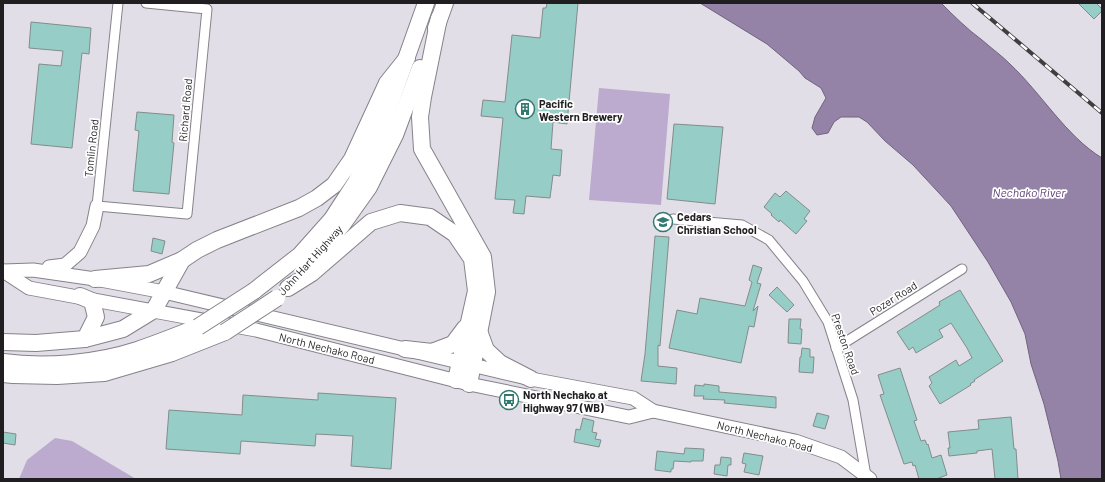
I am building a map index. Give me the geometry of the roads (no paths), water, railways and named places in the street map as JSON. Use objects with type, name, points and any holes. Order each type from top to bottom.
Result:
[{"type":"highway","name":"John Hart Highway","points":[[3,362],[13,364],[59,364],[101,359],[136,350],[198,327],[254,291],[300,255],[332,219],[356,182],[380,132],[426,3]]},
{"type":"highway","name":"John Hart Highway","points":[[3,374],[57,376],[104,373],[172,353],[225,332],[282,293],[342,225],[370,188],[396,135],[442,10]]},
{"type":"highway","points":[[406,349],[432,352],[453,344],[473,328],[486,292],[483,257],[422,149],[420,117],[422,97],[442,10]]},
{"type":"highway","points":[[95,279],[149,274],[182,260],[197,250],[217,240],[299,208],[317,198],[334,185],[352,159],[387,83],[407,58]]},
{"type":"highway","points":[[282,293],[312,273],[371,222],[400,213],[430,217],[455,234],[472,259],[476,291],[473,328],[462,382]]},
{"type":"highway","points":[[3,342],[36,343],[85,339],[123,329],[154,310],[182,260]]},
{"type":"highway","points":[[80,296],[92,301],[96,317],[85,339]]},
{"type":"highway","points":[[473,328],[486,350],[500,363],[531,379]]},
{"type":"main road","points":[[34,270],[65,265],[80,252],[93,226],[97,206]]},
{"type":"main road","name":"North Nechako Road","points":[[653,411],[629,417],[462,382],[256,330],[80,296],[29,288],[3,271],[34,270],[95,279],[164,292],[531,379],[633,398],[653,411],[795,441],[841,457],[868,478]]},
{"type":"street","name":"Tomlin Road","points":[[97,206],[118,3]]},
{"type":"street","name":"Richard Road","points":[[97,206],[187,214],[207,9],[146,3]]},
{"type":"street","name":"Preston Road","points":[[672,219],[742,226],[769,240],[803,281],[828,322],[853,400],[868,478]]},
{"type":"street","name":"Pozer Road","points":[[836,348],[962,269]]},
{"type":"water","name":"Nechako River","points":[[700,3],[941,3],[966,27],[1010,64],[1065,126],[1089,149],[1102,158],[1102,479],[1061,479],[1044,404],[1031,364],[1025,334],[1011,302],[988,262],[951,206],[913,165],[885,141],[867,122],[859,117],[841,117],[834,122],[828,133],[817,135],[812,128],[815,117],[826,98],[821,88],[805,78],[799,71],[767,44]]},
{"type":"railway","points":[[972,3],[1102,113]]},
{"type":"place","name":"Pacific Western Brewery","points":[[525,109]]},
{"type":"place","name":"Cedars Christian School","points":[[663,222]]},
{"type":"place","name":"North Nechako at Highway 97 (WB)","points":[[509,400]]}]
